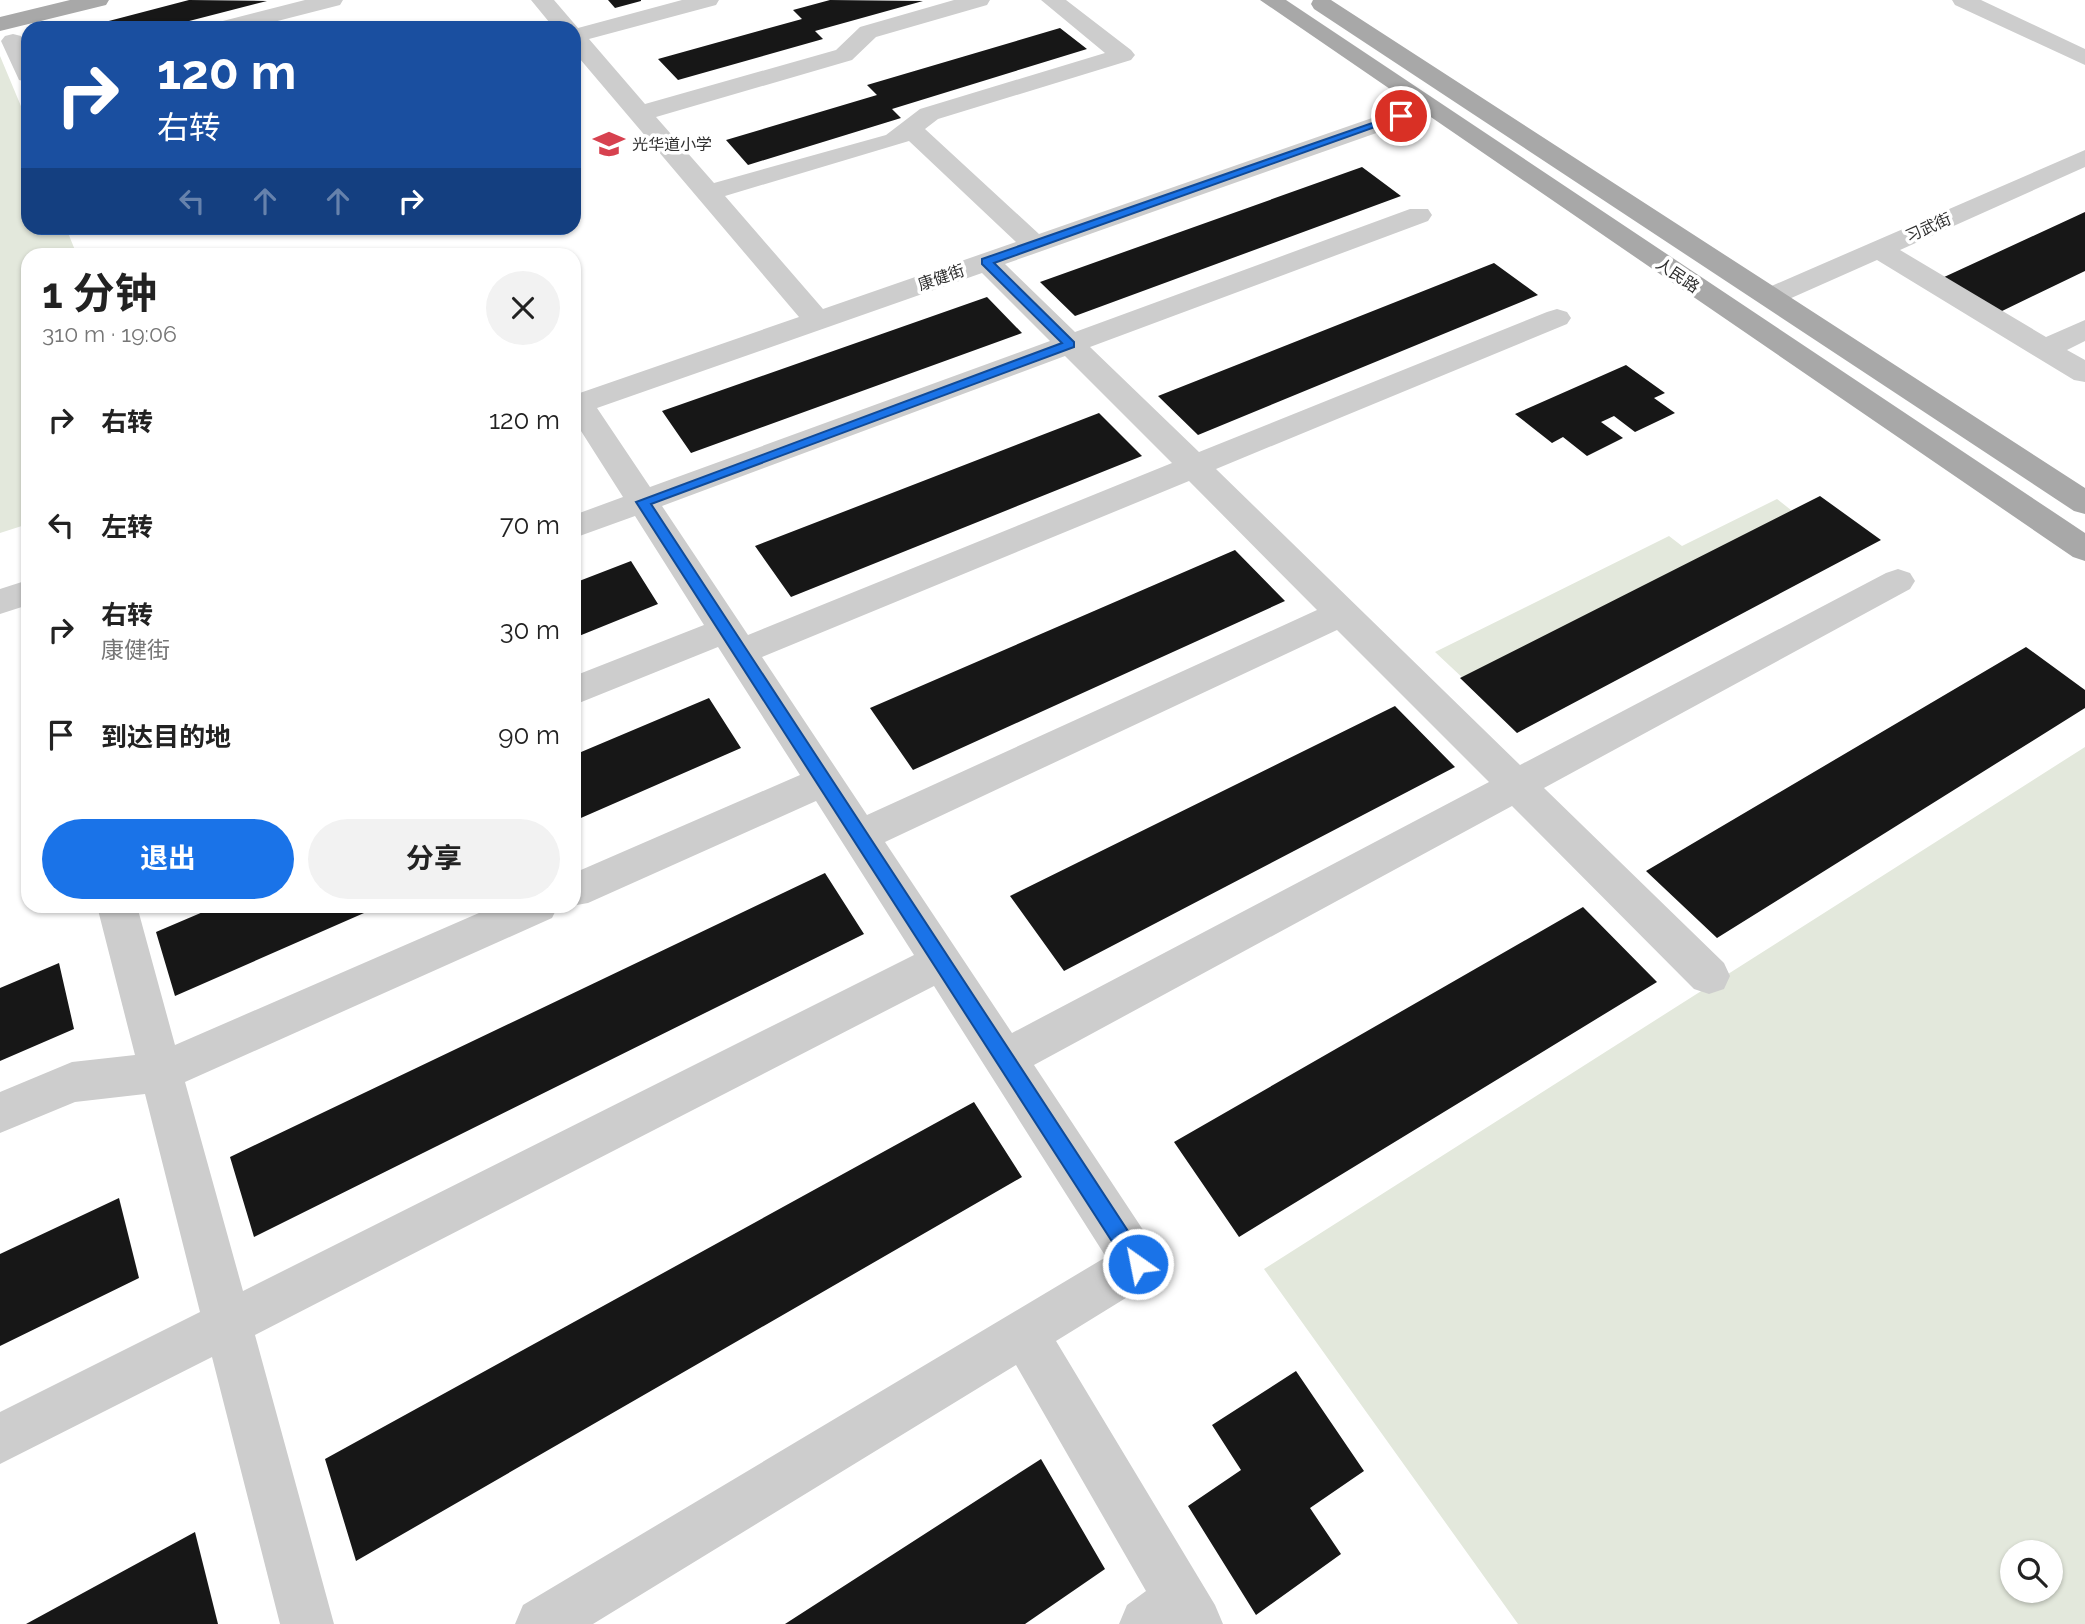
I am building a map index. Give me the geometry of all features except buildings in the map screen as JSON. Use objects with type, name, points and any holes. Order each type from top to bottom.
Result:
[{"type":"main road","points":[[39,21],[98,0]]},
{"type":"main road","name":"人民路","points":[[1271,0],[2085,549]]},
{"type":"main road","name":"人民路","points":[[1317,0],[2085,503]]},
{"type":"street","points":[[250,21],[332,0]]},
{"type":"street","points":[[542,0],[560,21]]},
{"type":"street","points":[[581,34],[708,0]]},
{"type":"street","points":[[640,113],[844,55],[868,32],[979,0]]},
{"type":"street","points":[[708,193],[895,140],[929,114],[1123,55],[1052,0]]},
{"type":"street","points":[[1974,5],[2010,0]]},
{"type":"street","points":[[1974,5],[2085,58]]},
{"type":"street","points":[[6,33],[21,62]]},
{"type":"street","points":[[581,44],[818,321]]},
{"type":"street","name":"康健街","points":[[581,404],[1427,107]]},
{"type":"street","points":[[911,128],[1035,244]]},
{"type":"street","name":"习武街","points":[[1770,297],[2085,158]]},
{"type":"street","points":[[581,524],[1419,215]]},
{"type":"street","points":[[1879,249],[2085,373]]},
{"type":"street","points":[[986,261],[1709,976]]},
{"type":"street","points":[[581,689],[733,641],[1196,468],[1557,318]]},
{"type":"street","points":[[2046,349],[2085,329]]},
{"type":"street","points":[[542,1624],[1138,1264],[581,411]]},
{"type":"street","points":[[1004,1059],[1898,581]]},
{"type":"street","points":[[0,601],[21,594]]},
{"type":"street","points":[[860,836],[1342,613]]},
{"type":"street","points":[[581,888],[824,781]]},
{"type":"street","points":[[119,913],[307,1624]]},
{"type":"street","points":[[0,1114],[72,1082],[161,1072],[522,913]]},
{"type":"street","points":[[0,1439],[941,962]]},
{"type":"street","points":[[1024,1333],[1174,1616]]},
{"type":"shaded area","points":[[0,56],[21,106],[21,235],[69,235],[74,248],[21,248],[21,526],[0,533]]},
{"type":"shaded area","points":[[1777,499],[1796,514],[1466,681],[1435,652],[1669,536],[1682,546]]},
{"type":"shaded area","points":[[2085,747],[2085,1624],[1518,1624],[1264,1269]]},
{"type":"place","name":"光华道小学","points":[[609,144]]},
{"type":"route","points":[[1138,1264],[643,502],[1070,344],[986,261],[1401,116]]}]
